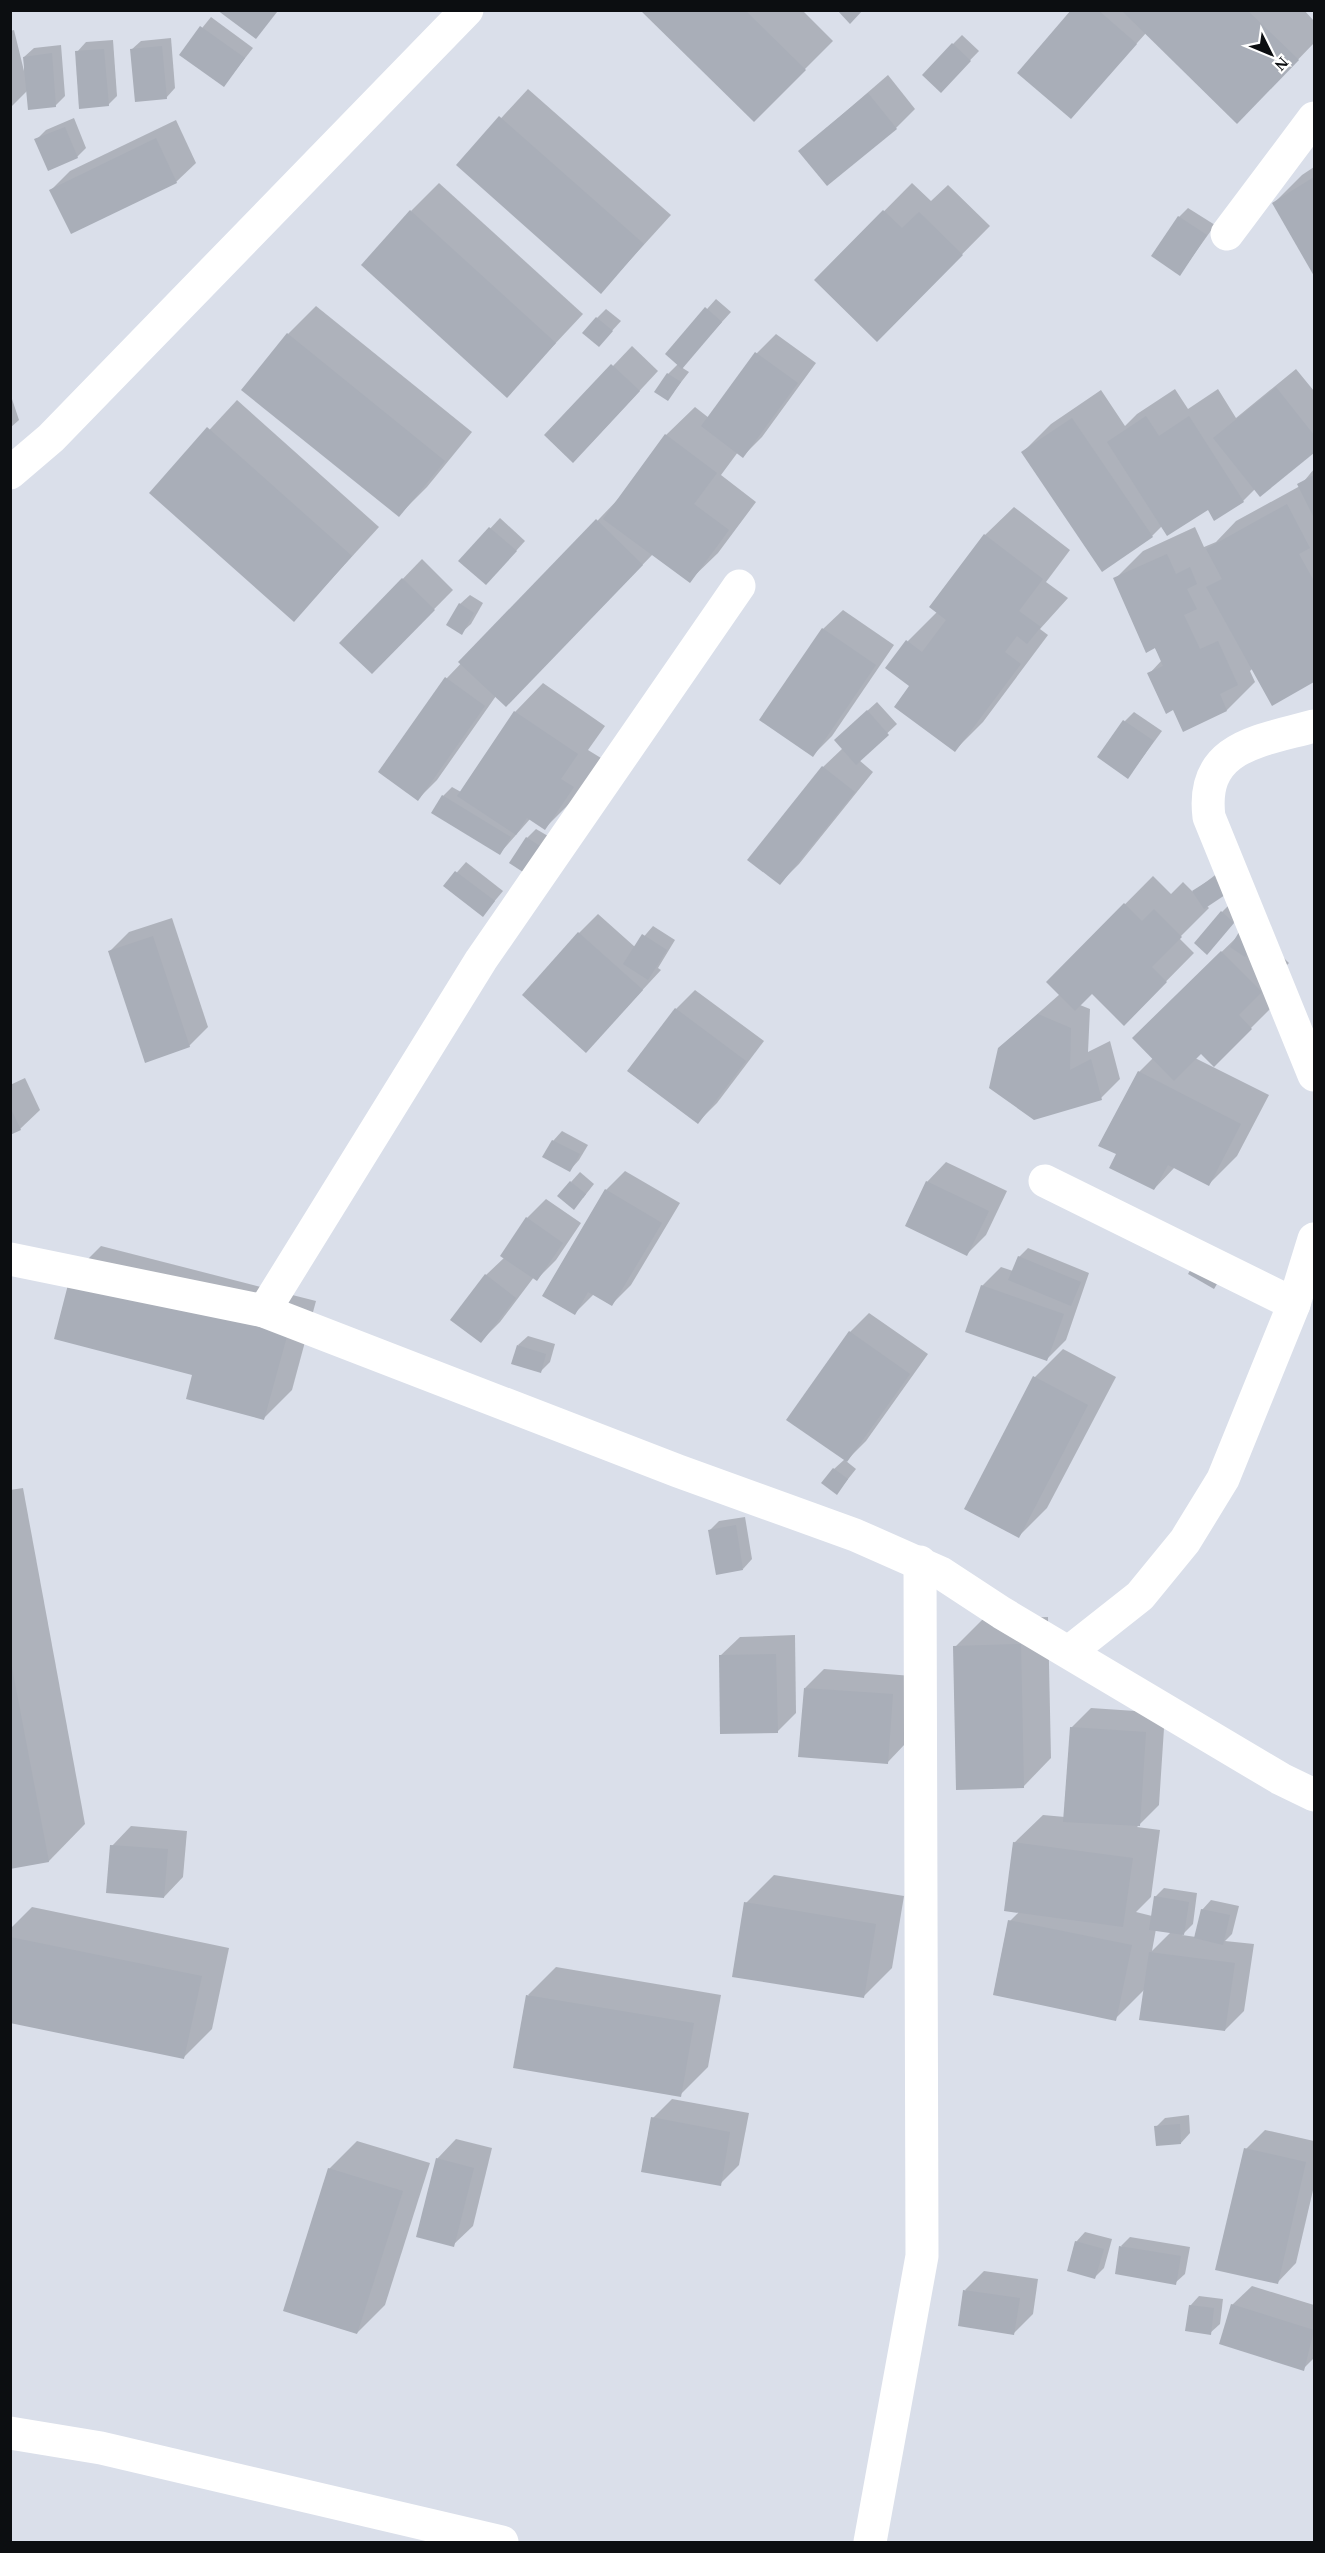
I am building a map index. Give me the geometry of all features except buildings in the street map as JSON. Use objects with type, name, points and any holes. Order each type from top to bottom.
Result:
[{"type":"street","points":[[10,473],[51,438],[467,10]]},
{"type":"street","points":[[1227,234],[1314,118]]},
{"type":"street","points":[[264,1311],[481,960],[739,586]]},
{"type":"street","points":[[1314,726],[1240,747],[1222,760],[1211,777],[1207,797],[1209,817],[1314,1075]]},
{"type":"street","points":[[1045,1181],[1294,1304]]},
{"type":"street","points":[[1069,1652],[1140,1596],[1185,1541],[1223,1479],[1294,1304],[1314,1239]]},
{"type":"street","points":[[10,1259],[264,1311],[921,1562],[1281,1779],[1314,1795]]},
{"type":"street","points":[[870,2542],[922,2256],[921,1562]]},
{"type":"street","points":[[10,2433],[101,2448],[502,2542]]}]
